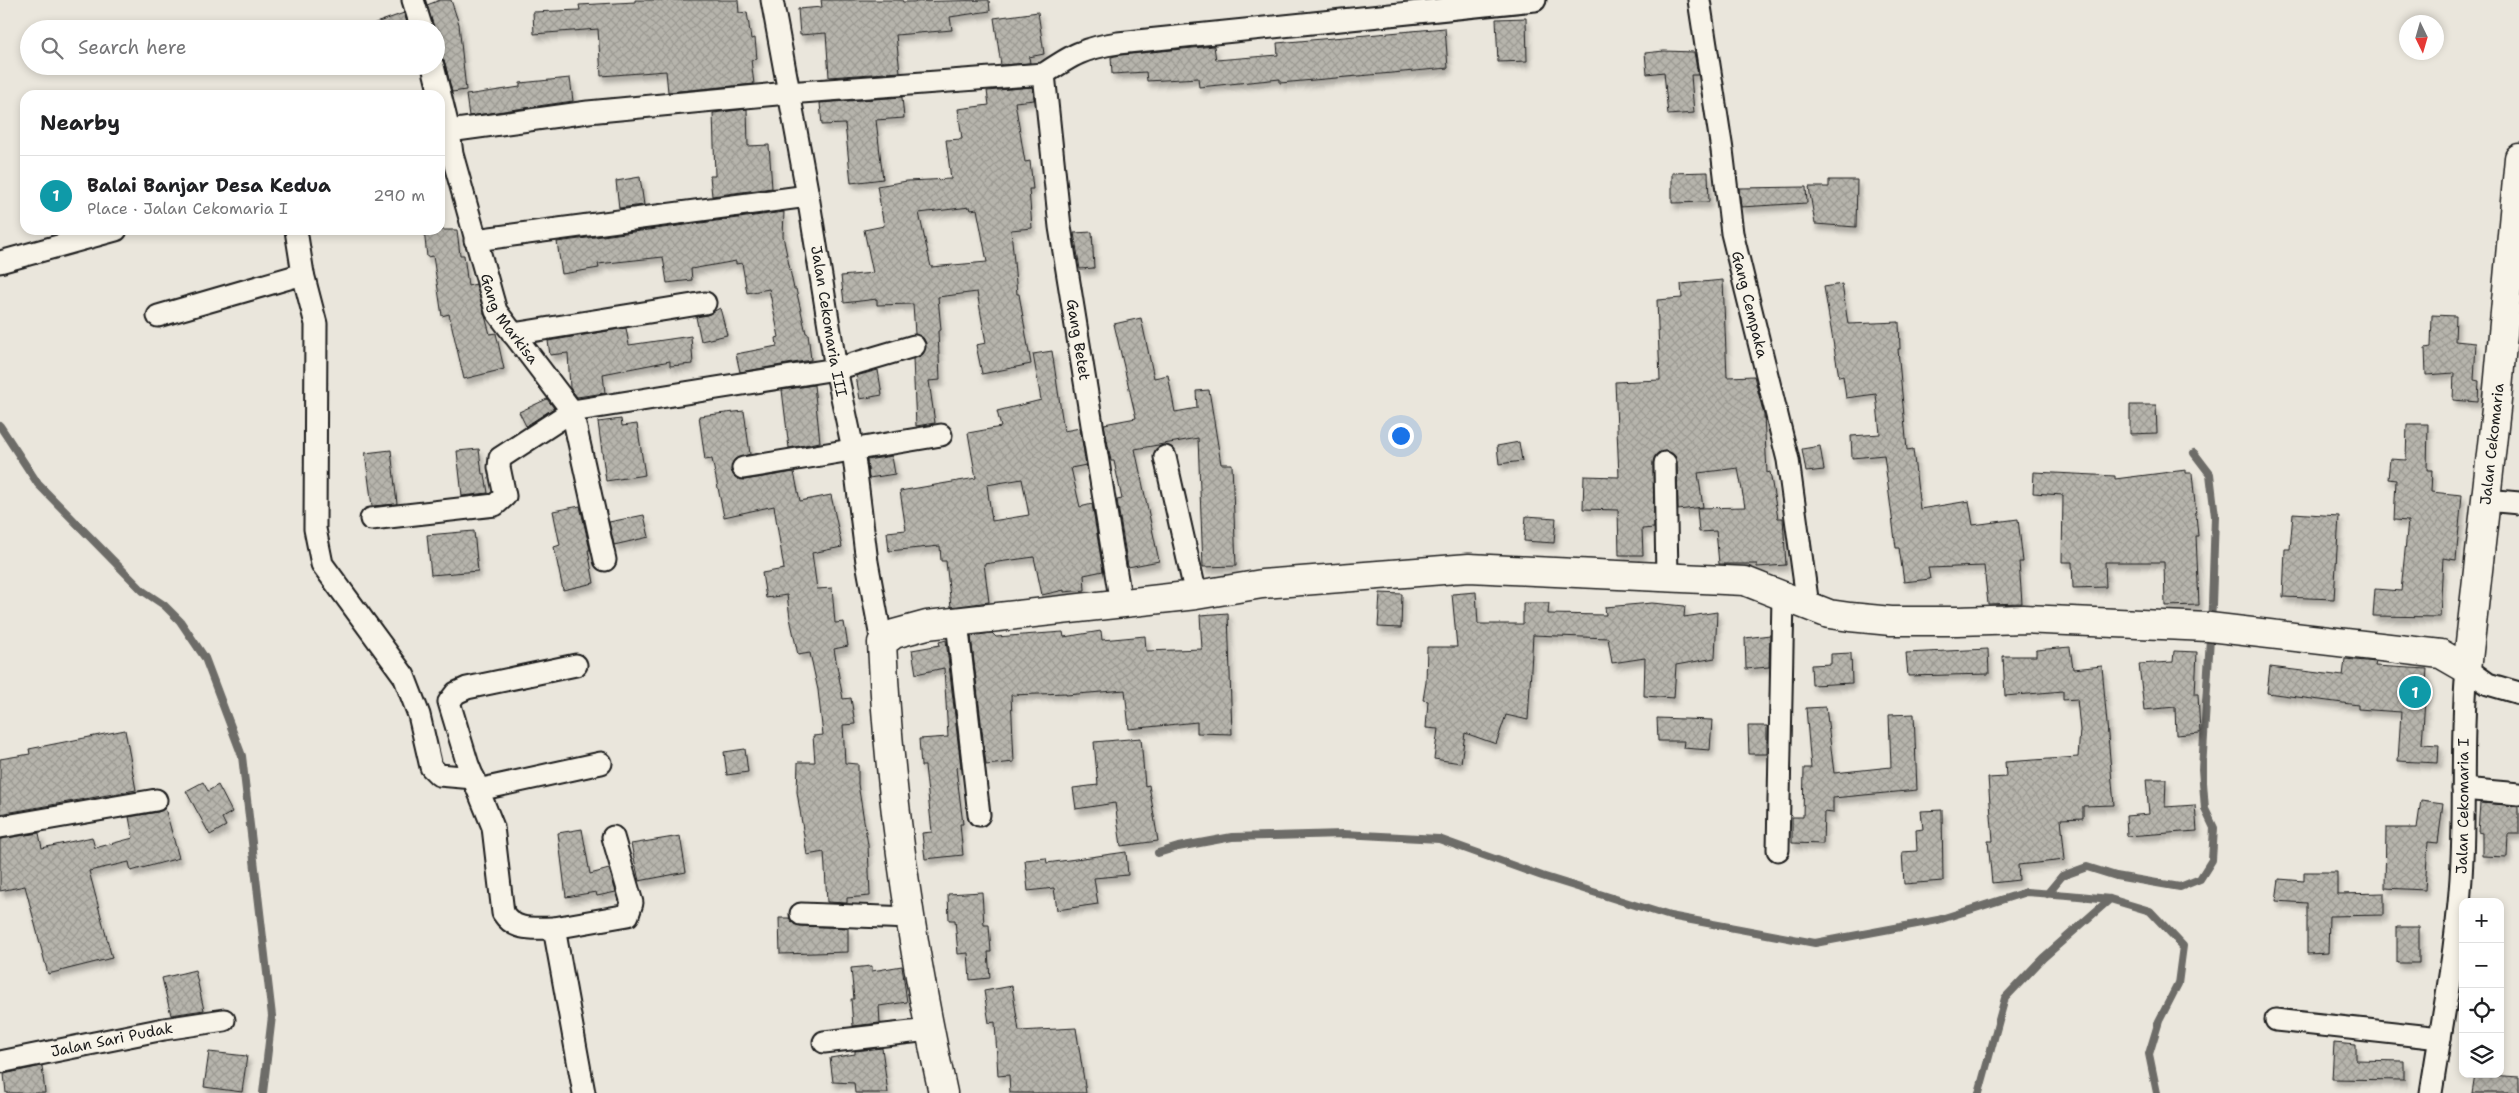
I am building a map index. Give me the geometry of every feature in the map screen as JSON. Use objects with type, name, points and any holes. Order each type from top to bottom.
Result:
[{"type":"street","points":[[413,0],[419,20]]},
{"type":"street","name":"Jalan Cekomaria III","points":[[772,0],[808,196],[836,370],[853,449],[867,562],[882,643]]},
{"type":"street","points":[[449,131],[588,112],[788,93],[1044,74],[1074,54],[1090,47],[1535,0]]},
{"type":"street","name":"Gang Cempaka","points":[[1699,0],[1722,150],[1732,233],[1788,460],[1808,606]]},
{"type":"street","name":"Gang Betet","points":[[1044,74],[1060,227],[1121,604]]},
{"type":"street","name":"Gang Markisa","points":[[435,75],[439,90]]},
{"type":"street","name":"Gang Markisa","points":[[445,115],[452,154],[496,310],[572,411],[605,560]]},
{"type":"street","name":"Jalan Cekomaria","points":[[2467,669],[2486,500],[2519,158]]},
{"type":"street","points":[[475,240],[808,196]]},
{"type":"street","points":[[0,262],[98,235]]},
{"type":"street","points":[[297,235],[303,274],[316,324],[315,529],[322,564],[404,676],[419,715],[431,767],[439,775],[476,784],[602,763]]},
{"type":"street","points":[[158,316],[303,274]]},
{"type":"street","points":[[513,334],[704,303]]},
{"type":"street","points":[[371,519],[495,504],[505,496],[498,467],[500,458],[572,411],[836,370],[914,346]]},
{"type":"street","points":[[743,468],[941,435]]},
{"type":"street","points":[[1165,457],[1196,595]]},
{"type":"street","points":[[1665,463],[1666,577]]},
{"type":"street","points":[[2486,500],[2519,503]]},
{"type":"street","points":[[943,1093],[930,1030],[912,918],[886,724],[882,643],[894,634],[914,627],[1196,595],[1251,585],[1469,568],[1745,581],[1829,614],[1891,621],[2023,619],[2219,628],[2441,654],[2488,684],[2519,692]]},
{"type":"street","points":[[1778,850],[1783,596]]},
{"type":"street","points":[[957,622],[979,815]]},
{"type":"street","points":[[576,665],[466,688],[450,698],[449,702],[476,784],[493,827],[503,913],[511,923],[518,927],[554,928],[628,915],[632,903],[613,837]]},
{"type":"street","name":"Jalan Cekomaria I","points":[[2431,1093],[2455,937],[2462,860],[2463,709],[2467,669]]},
{"type":"street","points":[[2463,789],[2519,794]]},
{"type":"street","points":[[0,827],[156,800]]},
{"type":"street","points":[[801,914],[912,918]]},
{"type":"street","points":[[554,928],[584,1093]]},
{"type":"street","name":"Jalan Sari Pudak","points":[[0,1062],[164,1029],[224,1020]]},
{"type":"street","points":[[2276,1020],[2440,1038]]},
{"type":"street","points":[[824,1042],[930,1030]]},
{"type":"building","points":[[440,0],[451,0],[459,24],[466,90],[452,92],[445,63],[445,20],[431,20],[427,5]]},
{"type":"building","points":[[635,0],[738,0],[739,13],[747,12],[751,39],[755,38],[757,59],[751,60],[754,84],[668,92],[666,71],[601,76],[598,29],[534,34],[533,12],[580,10],[579,5],[635,2]]},
{"type":"building","points":[[821,0],[902,0],[903,2],[989,0],[990,11],[950,17],[952,30],[896,35],[900,72],[829,77],[826,33],[800,35],[798,9],[822,7]]},
{"type":"building","points":[[1038,12],[1044,54],[1029,57],[1030,63],[1001,65],[994,18]]},
{"type":"building","points":[[404,13],[406,20],[384,20]]},
{"type":"building","points":[[1526,18],[1527,61],[1498,62],[1496,19]]},
{"type":"building","points":[[1445,28],[1448,68],[1280,83],[1280,79],[1199,87],[1198,78],[1147,81],[1146,72],[1112,74],[1111,57],[1120,55],[1214,46],[1216,60],[1278,55],[1277,43]]},
{"type":"building","points":[[1664,51],[1694,52],[1698,75],[1691,75],[1694,113],[1668,115],[1664,72],[1647,74],[1645,53]]},
{"type":"building","points":[[570,78],[573,101],[469,116],[466,95],[520,87],[520,83]]},
{"type":"building","points":[[1033,87],[1034,100],[1015,102],[1025,162],[1030,161],[1033,189],[1029,189],[1032,228],[1011,230],[1017,294],[1019,294],[1031,364],[982,374],[976,345],[986,343],[977,292],[938,297],[941,330],[938,331],[940,380],[929,381],[935,423],[916,426],[913,359],[923,354],[926,343],[922,337],[915,334],[913,304],[877,305],[877,299],[844,303],[841,276],[873,273],[864,230],[884,226],[877,186],[907,181],[951,179],[946,140],[962,139],[958,109],[989,105],[987,91]],"holes":[[[970,207],[971,210],[977,209],[987,262],[931,267],[919,213]]]},
{"type":"building","points":[[902,97],[904,118],[876,120],[883,179],[851,183],[845,124],[822,125],[820,103]]},
{"type":"building","points":[[747,109],[748,146],[769,145],[772,188],[712,196],[710,176],[715,176],[713,113]]},
{"type":"building","points":[[1708,172],[1709,202],[1672,203],[1672,173]]},
{"type":"building","points":[[640,177],[644,205],[619,208],[616,181]]},
{"type":"building","points":[[1829,180],[1857,180],[1856,227],[1815,224],[1809,187],[1829,187]]},
{"type":"building","points":[[1806,187],[1807,203],[1741,207],[1739,188]]},
{"type":"building","points":[[784,212],[783,236],[794,289],[796,289],[806,333],[808,333],[811,360],[740,372],[736,354],[777,346],[776,338],[779,337],[769,289],[747,293],[742,263],[736,264],[736,261],[691,269],[692,280],[667,283],[663,257],[598,264],[599,268],[562,274],[557,242]]},
{"type":"building","points":[[445,230],[457,230],[460,255],[464,255],[468,286],[476,284],[490,334],[496,333],[504,369],[464,379],[449,314],[442,316],[433,256],[427,257],[425,235],[445,235]]},
{"type":"building","points":[[1092,232],[1094,268],[1080,269],[1074,233]]},
{"type":"building","points":[[1723,280],[1727,377],[1754,376],[1764,415],[1767,473],[1770,472],[1778,518],[1783,518],[1786,565],[1757,567],[1757,564],[1719,564],[1716,531],[1699,532],[1697,508],[1745,507],[1738,468],[1698,473],[1703,507],[1678,510],[1677,462],[1675,456],[1665,451],[1658,453],[1653,463],[1654,528],[1642,529],[1643,555],[1619,555],[1618,510],[1583,509],[1584,476],[1619,477],[1615,382],[1660,380],[1657,300],[1682,298],[1681,284]]},
{"type":"building","points":[[1842,284],[1848,324],[1899,322],[1900,349],[1898,349],[1907,450],[1913,449],[1920,509],[1969,501],[1973,525],[2018,519],[2023,562],[2019,562],[2022,603],[1988,604],[1984,566],[1928,568],[1930,579],[1904,582],[1899,548],[1896,548],[1884,455],[1852,458],[1851,436],[1880,434],[1876,394],[1846,398],[1843,376],[1839,377],[1824,287]]},
{"type":"building","points":[[720,308],[727,335],[701,341],[696,317],[707,315]]},
{"type":"building","points":[[2432,315],[2456,316],[2455,341],[2476,343],[2474,380],[2479,381],[2478,402],[2453,400],[2454,373],[2426,375],[2425,348],[2431,347]]},
{"type":"building","points":[[1141,318],[1154,378],[1168,375],[1175,412],[1197,408],[1196,391],[1209,390],[1221,464],[1232,464],[1236,566],[1203,567],[1198,438],[1135,449],[1159,561],[1128,567],[1117,500],[1122,499],[1114,461],[1111,461],[1104,424],[1136,418],[1114,324]]},
{"type":"building","points":[[626,328],[629,345],[691,336],[693,364],[670,366],[670,361],[603,374],[605,393],[577,397],[570,388],[568,353],[550,355],[548,341]]},
{"type":"building","points":[[1052,351],[1064,431],[1080,428],[1086,465],[1071,468],[1080,507],[1092,504],[1103,571],[1084,575],[1085,590],[1064,592],[1064,590],[1042,595],[1034,557],[984,564],[989,602],[951,607],[946,561],[941,561],[940,546],[889,551],[887,532],[906,530],[900,491],[976,478],[968,433],[1001,427],[997,411],[1041,400],[1033,354]],"holes":[[[1022,479],[1029,515],[992,521],[987,485]]]},
{"type":"building","points":[[878,370],[882,395],[860,399],[856,376]]},
{"type":"building","points":[[814,385],[820,442],[789,448],[782,390]]},
{"type":"building","points":[[547,399],[554,408],[526,426],[519,412]]},
{"type":"building","points":[[2130,405],[2156,405],[2157,433],[2130,434]]},
{"type":"building","points":[[744,411],[750,454],[735,459],[731,470],[734,476],[745,480],[794,472],[800,501],[831,495],[842,547],[812,553],[817,589],[832,588],[835,623],[844,622],[848,646],[834,649],[843,699],[851,698],[855,724],[843,725],[845,763],[858,764],[858,784],[868,845],[870,896],[847,898],[847,903],[827,902],[824,852],[807,855],[797,792],[798,762],[815,762],[813,736],[823,735],[818,690],[810,653],[798,655],[787,595],[766,598],[762,573],[784,569],[774,506],[724,517],[712,459],[705,460],[699,416]]},
{"type":"building","points":[[621,419],[622,426],[637,424],[645,475],[606,481],[598,422]]},
{"type":"building","points":[[2407,424],[2428,424],[2427,470],[2432,470],[2431,492],[2462,495],[2456,560],[2443,558],[2440,617],[2373,616],[2375,589],[2401,591],[2408,521],[2394,520],[2396,480],[2388,479],[2390,459],[2406,460]]},
{"type":"building","points":[[1519,442],[1522,461],[1499,464],[1497,446]]},
{"type":"building","points":[[1820,446],[1824,470],[1806,472],[1802,449]]},
{"type":"building","points":[[479,449],[482,474],[485,474],[488,493],[462,496],[457,451]]},
{"type":"building","points":[[391,450],[397,504],[372,506],[365,453]]},
{"type":"building","points":[[892,456],[895,474],[869,478],[867,460]]},
{"type":"building","points":[[2186,470],[2186,473],[2192,473],[2198,536],[2196,536],[2199,605],[2165,606],[2164,562],[2105,562],[2106,587],[2073,588],[2072,562],[2062,562],[2063,495],[2033,493],[2034,472],[2115,476],[2115,479]]},
{"type":"building","points":[[580,506],[590,550],[588,550],[594,583],[563,590],[554,547],[560,545],[553,511]]},
{"type":"building","points":[[2293,513],[2339,516],[2334,599],[2283,597],[2285,549],[2290,549]]},
{"type":"building","points":[[644,515],[649,537],[614,545],[609,522]]},
{"type":"building","points":[[1526,516],[1556,518],[1554,543],[1524,541]]},
{"type":"building","points":[[474,531],[478,571],[431,575],[427,535]]},
{"type":"building","points":[[1476,592],[1478,624],[1523,624],[1523,603],[1549,603],[1548,614],[1606,615],[1605,607],[1652,603],[1685,606],[1684,617],[1717,612],[1715,658],[1676,665],[1674,698],[1644,696],[1645,658],[1612,663],[1608,638],[1533,635],[1528,720],[1506,715],[1496,744],[1465,733],[1461,763],[1434,759],[1438,729],[1426,728],[1428,701],[1423,700],[1426,682],[1427,647],[1457,647],[1452,594]]},
{"type":"building","points":[[1380,593],[1402,594],[1401,628],[1378,627]]},
{"type":"building","points":[[1228,613],[1232,734],[1197,733],[1197,722],[1129,729],[1125,690],[1066,695],[1066,693],[1011,695],[1014,762],[986,765],[971,636],[992,633],[996,637],[1063,632],[1064,637],[1101,631],[1102,640],[1145,636],[1146,651],[1202,649],[1200,615]]},
{"type":"building","points":[[1770,635],[1769,667],[1746,669],[1745,638]]},
{"type":"building","points":[[946,640],[961,767],[956,768],[963,824],[960,824],[963,855],[925,859],[922,833],[932,832],[925,766],[921,766],[919,739],[948,737],[944,668],[916,674],[912,650],[940,645],[939,642]]},
{"type":"building","points":[[2070,647],[2073,669],[2102,666],[2114,805],[2083,806],[2083,818],[2061,819],[2065,860],[2018,865],[2019,880],[1992,883],[1988,841],[1993,841],[1988,778],[2006,777],[2005,762],[2078,757],[2080,730],[2077,699],[2063,700],[2063,691],[2005,696],[2003,656],[2036,656],[2036,650]]},
{"type":"building","points":[[1988,649],[1989,674],[1908,676],[1906,653]]},
{"type":"building","points":[[2174,651],[2197,652],[2195,694],[2198,694],[2200,733],[2176,735],[2175,707],[2144,710],[2139,664],[2173,662]]},
{"type":"building","points":[[1851,653],[1852,683],[1812,685],[1811,665],[1831,664],[1831,654]]},
{"type":"building","points":[[2345,659],[2376,662],[2375,666],[2427,669],[2422,744],[2439,745],[2438,763],[2398,761],[2401,712],[2358,709],[2358,705],[2267,693],[2270,667],[2343,676]]},
{"type":"building","points":[[1826,707],[1834,773],[1891,767],[1889,715],[1914,714],[1917,790],[1833,798],[1833,813],[1824,812],[1823,844],[1792,843],[1792,817],[1803,817],[1804,768],[1811,768],[1806,708]]},
{"type":"building","points":[[1657,718],[1712,720],[1710,750],[1683,748],[1684,741],[1658,741]]},
{"type":"building","points":[[1748,726],[1767,726],[1767,754],[1749,754]]},
{"type":"building","points":[[125,730],[136,790],[0,814],[0,759],[30,754],[29,749]]},
{"type":"building","points":[[1141,738],[1145,786],[1149,785],[1158,841],[1121,846],[1115,803],[1076,809],[1073,788],[1098,785],[1094,742]]},
{"type":"building","points":[[745,749],[748,772],[727,775],[724,752]]},
{"type":"building","points":[[2146,779],[2166,779],[2165,807],[2195,805],[2197,831],[2127,836],[2126,816],[2149,814]]},
{"type":"building","points":[[203,782],[208,791],[218,785],[232,812],[222,818],[226,826],[210,835],[186,791]]},
{"type":"building","points":[[2421,800],[2443,803],[2438,843],[2428,842],[2425,890],[2385,888],[2386,828],[2417,828]]},
{"type":"building","points":[[2480,803],[2519,806],[2519,834],[2508,834],[2507,857],[2482,856],[2482,833],[2478,832]]},
{"type":"building","points":[[165,808],[179,858],[131,871],[129,862],[89,871],[112,958],[48,974],[25,886],[0,891],[0,839],[39,833],[42,848],[92,837],[95,848],[133,838],[129,817],[158,812]]},
{"type":"building","points":[[1942,810],[1943,881],[1904,884],[1902,852],[1917,851],[1916,830],[1923,829],[1921,811]]},
{"type":"building","points":[[582,829],[590,874],[609,869],[616,892],[597,896],[596,892],[566,897],[558,833]]},
{"type":"building","points":[[680,836],[686,872],[639,881],[631,844]]},
{"type":"building","points":[[1126,852],[1128,875],[1094,878],[1098,904],[1057,910],[1054,888],[1028,891],[1025,860],[1046,858],[1047,863]]},
{"type":"building","points":[[2304,872],[2337,872],[2337,894],[2384,893],[2384,915],[2329,916],[2328,953],[2307,954],[2307,903],[2276,901],[2279,879],[2304,881]]},
{"type":"building","points":[[982,892],[984,925],[989,925],[991,952],[988,952],[990,978],[970,980],[968,953],[958,954],[955,920],[949,920],[948,894]]},
{"type":"building","points":[[779,918],[789,918],[794,924],[801,926],[848,928],[848,952],[780,954]]},
{"type":"building","points":[[2397,927],[2419,927],[2419,963],[2397,963]]},
{"type":"building","points":[[872,966],[872,971],[902,966],[907,1002],[879,1006],[880,1023],[853,1026],[851,999],[854,999],[851,968]]},
{"type":"building","points":[[195,970],[204,1010],[171,1015],[162,978]]},
{"type":"building","points":[[1012,986],[1019,1031],[1076,1028],[1086,1093],[1010,1093],[1009,1075],[998,1076],[995,1022],[989,1023],[984,991]]},
{"type":"building","points":[[2334,1043],[2356,1045],[2356,1060],[2404,1061],[2404,1080],[2332,1079]]},
{"type":"building","points":[[882,1048],[888,1093],[855,1093],[854,1083],[833,1082],[830,1058],[855,1054],[855,1051]]},
{"type":"building","points":[[209,1052],[247,1056],[242,1092],[204,1087]]},
{"type":"building","points":[[42,1066],[45,1093],[6,1093],[4,1074]]},
{"type":"building","points":[[2519,1077],[2519,1093],[2472,1093],[2474,1078]]},
{"type":"waterway","points":[[0,426],[38,484],[143,591],[164,605],[180,621],[205,658],[242,756],[272,1016],[263,1093]]},
{"type":"waterway","points":[[2047,894],[2062,876],[2087,867],[2116,876],[2180,887],[2200,879],[2212,860],[2214,828],[2205,809],[2202,769],[2212,605],[2215,516],[2210,474],[2194,453]]},
{"type":"waterway","points":[[1158,853],[1178,847],[1232,837],[1343,834],[1439,839],[1542,876],[1670,916],[1815,943],[1938,920],[2026,892],[2110,899],[2150,911],[2183,946],[2178,984],[2159,1021],[2149,1054],[2157,1093]]},
{"type":"waterway","points":[[1979,1093],[2005,998],[2043,958],[2110,899]]},
{"type":"place","name":"Balai Banjar Desa Kedua","points":[[2415,692]]}]
